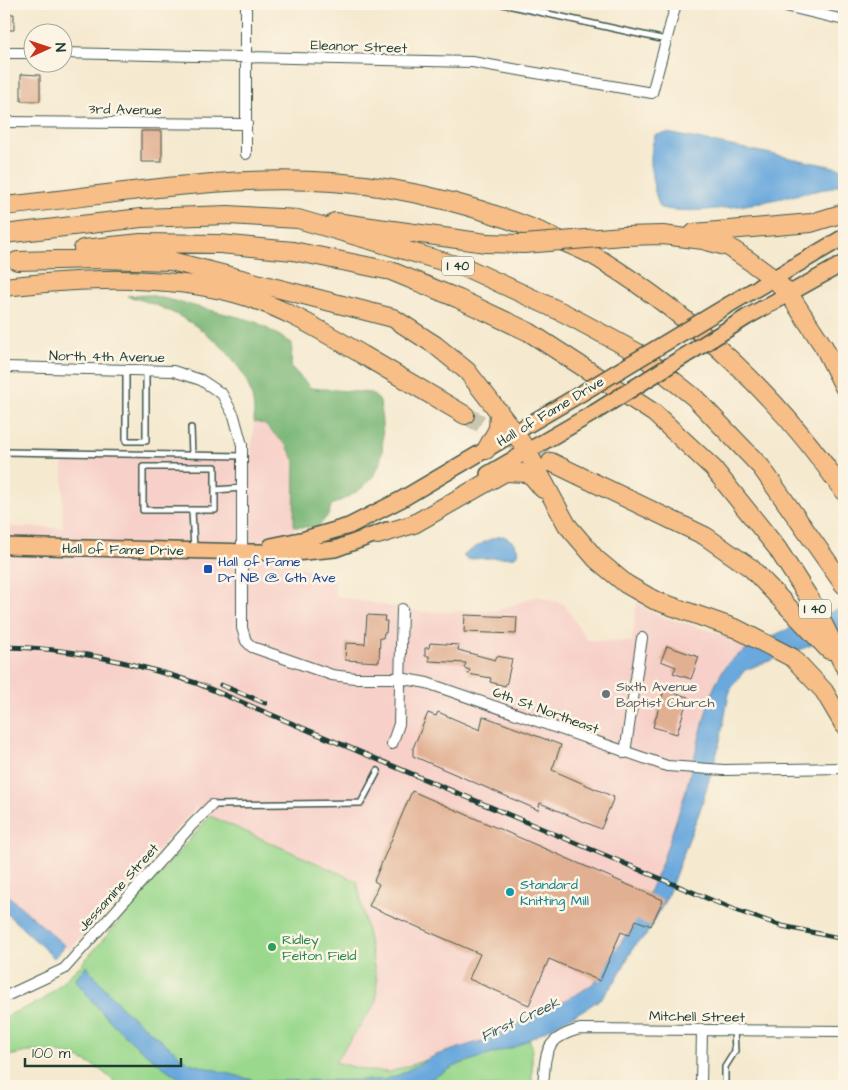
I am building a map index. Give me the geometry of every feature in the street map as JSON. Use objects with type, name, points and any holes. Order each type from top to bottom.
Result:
[{"type":"highway","points":[[4,206],[208,183],[330,182],[371,186],[458,204],[535,228],[600,259],[680,316],[740,369],[796,428],[844,492]]},
{"type":"highway","points":[[298,219],[363,224],[486,243],[524,244],[623,236],[750,230],[811,223],[844,213]]},
{"type":"highway","name":"I 40","points":[[4,234],[142,218],[228,215],[298,219],[469,269],[564,313],[640,354],[695,398],[761,467],[844,585]]},
{"type":"highway","points":[[663,234],[729,247],[774,279],[789,294],[824,347],[844,387]]},
{"type":"highway","name":"I 40","points":[[10,262],[57,252],[140,243],[220,244],[293,251],[391,271],[459,299],[529,332],[654,413],[713,468],[781,554],[815,607],[844,666]]},
{"type":"highway","points":[[10,262],[97,259],[171,261],[393,318],[435,345],[467,371],[515,432],[567,525],[596,559],[626,584],[654,600],[737,629],[793,658],[824,691],[844,726]]},
{"type":"highway","points":[[4,287],[80,279],[145,279],[234,293],[280,310],[323,331],[465,415]]},
{"type":"highway","points":[[486,450],[498,429],[499,411]]},
{"type":"highway","points":[[551,462],[705,536],[751,568],[822,640],[844,672]]},
{"type":"highway","points":[[378,535],[414,524],[497,476],[511,471],[532,476],[561,514]]},
{"type":"main road","name":"Hall of Fame Drive","points":[[242,552],[305,539],[349,526],[402,499],[844,237]]},
{"type":"main road","name":"Hall of Fame Drive","points":[[4,546],[295,552],[335,549],[378,535],[595,412],[747,317],[844,264]]},
{"type":"street","points":[[246,4],[246,154]]},
{"type":"street","points":[[666,40],[676,4]]},
{"type":"street","points":[[777,4],[844,20]]},
{"type":"street","name":"Eleanor Street","points":[[72,54],[245,56],[472,62],[652,93],[666,40]]},
{"type":"street","points":[[4,53],[22,53]]},
{"type":"street","name":"3rd Avenue","points":[[4,122],[246,124]]},
{"type":"street","name":"North 4th Avenue","points":[[4,367],[173,371],[201,380],[222,394],[234,416],[242,445],[242,628],[246,641]]},
{"type":"street","points":[[392,744],[399,724],[402,609]]},
{"type":"street","points":[[625,753],[642,638]]},
{"type":"street","name":"6th St Northeast","points":[[246,641],[252,647],[332,675],[355,678],[400,678],[427,683],[667,766],[724,770],[844,768]]},
{"type":"street","name":"Jessamine Street","points":[[4,997],[64,969],[206,809],[212,806]]},
{"type":"street","name":"Mitchell Street","points":[[543,1086],[546,1050],[553,1041],[564,1033],[580,1028],[844,1031]]},
{"type":"street","points":[[701,1086],[702,1029]]},
{"type":"lane","points":[[503,4],[666,40]]},
{"type":"lane","points":[[126,370],[126,442],[146,441]]},
{"type":"lane","points":[[146,371],[146,454]]},
{"type":"lane","points":[[191,428],[192,455]]},
{"type":"lane","points":[[4,452],[242,456]]},
{"type":"lane","points":[[143,467],[215,467],[215,490],[215,510],[143,510],[143,467]]},
{"type":"lane","points":[[215,490],[242,488]]},
{"type":"lane","points":[[192,510],[194,550]]},
{"type":"lane","name":"Jessamine Street","points":[[212,806],[361,803],[378,771]]},
{"type":"lane","points":[[725,1086],[726,1067],[735,1051],[734,1030]]},
{"type":"shaded area","points":[[254,422],[264,424],[287,446],[295,462],[293,567],[312,569],[331,575],[335,579],[335,596],[422,612],[497,611],[537,596],[564,604],[587,640],[632,642],[637,603],[663,617],[728,636],[754,647],[740,654],[714,686],[684,797],[660,868],[624,937],[594,983],[579,993],[485,1040],[390,1072],[369,1071],[335,1062],[376,1003],[377,981],[357,881],[210,816],[196,807],[69,950],[4,892],[4,527],[63,528],[63,455],[251,459]]},
{"type":"green space","points":[[150,295],[254,321],[292,343],[291,367],[311,388],[371,393],[380,401],[383,437],[379,465],[373,476],[364,486],[350,496],[331,505],[329,514],[318,527],[294,527],[295,461],[287,446],[264,424],[254,422],[252,398],[244,376],[231,357],[213,339],[193,324],[149,302],[127,296]]},
{"type":"green space","points":[[210,816],[357,881],[377,981],[376,1003],[335,1062],[369,1071],[390,1072],[485,1040],[521,1023],[532,1046],[532,1086],[118,1086],[94,1066],[65,1054],[34,1052],[4,1058],[4,1017],[43,1000],[81,965]]},
{"type":"water","points":[[668,133],[844,169],[844,183],[830,188],[744,205],[699,210],[660,208],[653,181],[651,153],[655,135]]},
{"type":"water","points":[[503,536],[515,545],[518,554],[515,557],[467,559],[463,556],[487,541]]},
{"type":"water","name":"First Creek","points":[[844,607],[844,633],[745,670],[730,689],[719,746],[700,810],[667,897],[645,937],[636,943],[616,980],[603,997],[587,1008],[517,1046],[460,1064],[416,1086],[192,1086],[159,1064],[128,1038],[100,1010],[75,979],[86,966],[123,1009],[189,1063],[256,1081],[383,1080],[399,1075],[436,1055],[485,1040],[579,993],[594,983],[636,920],[660,868],[684,797],[709,701],[716,683],[726,666],[748,648],[764,640]]},
{"type":"water","points":[[4,892],[65,946],[54,958],[4,911]]},
{"type":"building","points":[[4,14],[14,14],[14,30],[4,30]]},
{"type":"building","points":[[21,74],[40,75],[40,101],[21,101]]},
{"type":"building","points":[[141,131],[162,131],[162,162],[141,162]]},
{"type":"building","points":[[367,615],[385,616],[384,621],[387,621],[386,633],[384,633],[383,638],[380,638],[379,662],[345,660],[346,643],[365,644]]},
{"type":"building","points":[[465,615],[517,617],[516,634],[464,632]]},
{"type":"building","points":[[430,643],[459,645],[458,650],[495,660],[497,656],[512,659],[505,686],[490,682],[491,678],[468,674],[470,670],[464,668],[466,663],[429,661],[429,656],[425,656],[425,648],[429,648]]},
{"type":"building","points":[[667,646],[699,657],[691,679],[673,673],[676,667],[661,661]]},
{"type":"building","points":[[664,690],[688,697],[677,734],[653,727]]},
{"type":"building","points":[[438,712],[480,730],[483,716],[561,745],[552,770],[614,797],[601,829],[540,803],[538,810],[413,756],[413,748],[428,713],[436,716]]},
{"type":"building","name":"Standard Knitting Mill","points":[[412,791],[663,900],[651,926],[636,920],[629,935],[621,932],[600,981],[549,959],[529,1005],[469,979],[480,954],[369,906],[379,884],[374,881]]},
{"type":"tunnel","points":[[465,415],[551,462]]},
{"type":"railway","points":[[4,647],[77,653],[149,669],[196,683],[735,910],[782,926],[844,939]]},
{"type":"railway","points":[[221,685],[265,703]]},
{"type":"place","name":"Hall of Fame Dr NB @ 6th Ave","points":[[208,569]]},
{"type":"place","name":"Sixth Avenue Baptist Church","points":[[606,694]]},
{"type":"place","name":"Standard Knitting Mill","points":[[510,892]]},
{"type":"place","name":"Ridley Felton Field","points":[[272,947]]}]
